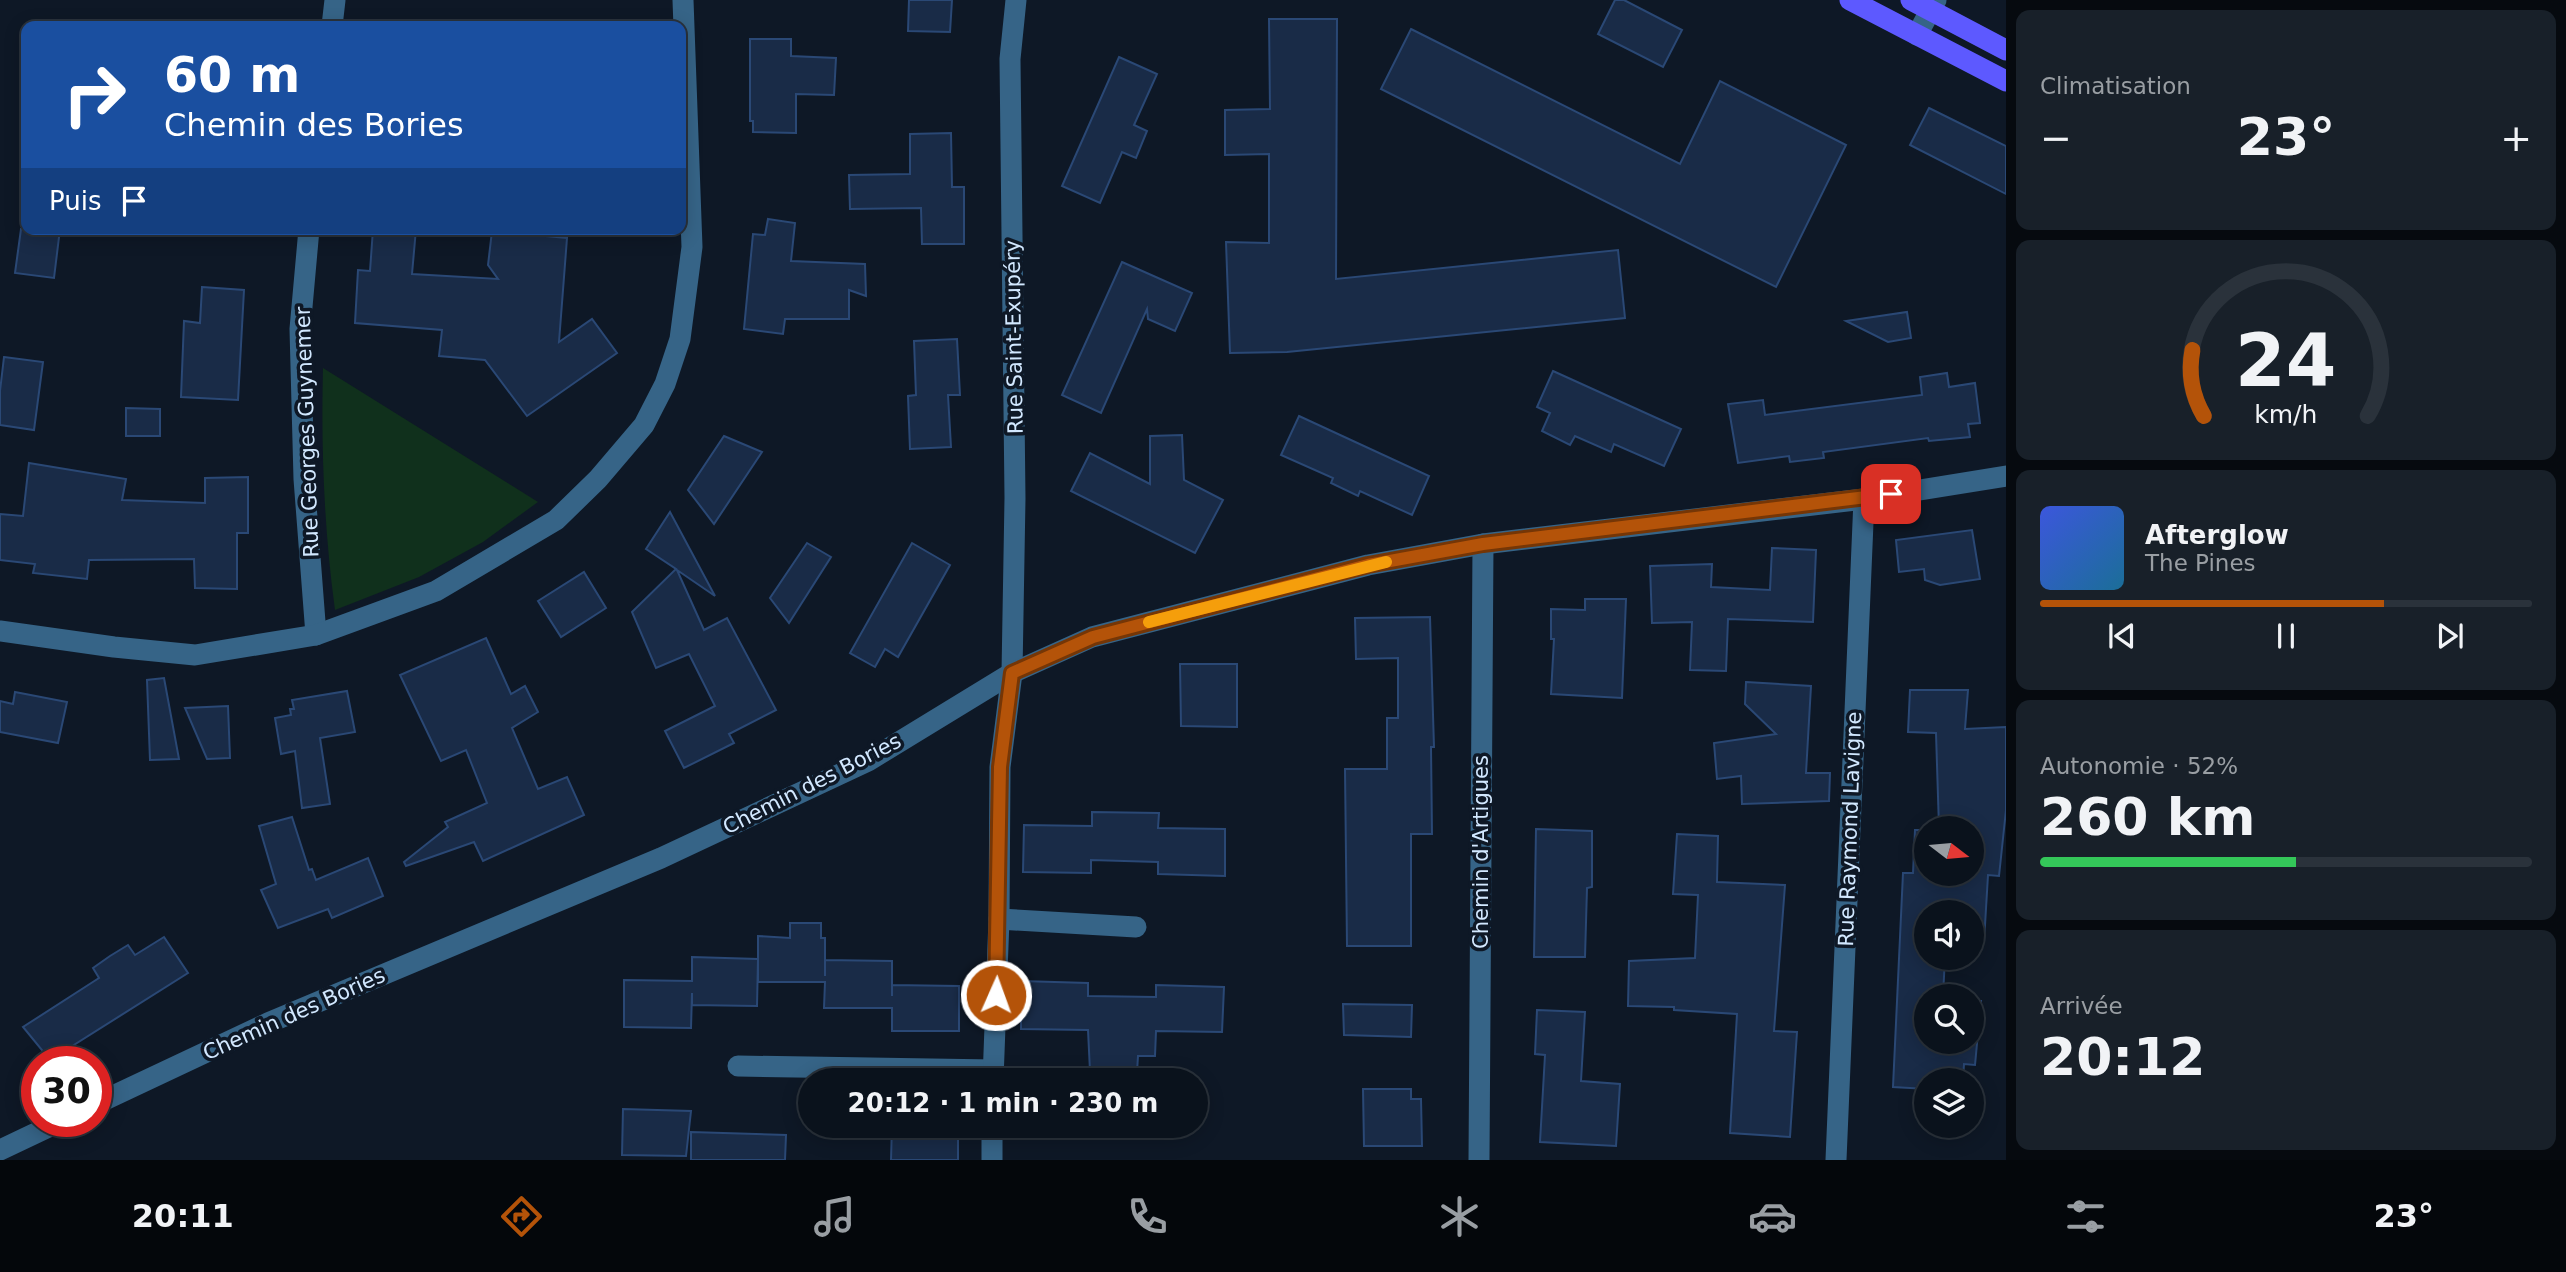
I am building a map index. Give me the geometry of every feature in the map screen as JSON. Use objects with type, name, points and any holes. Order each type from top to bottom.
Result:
[{"type":"main road","points":[[1850,0],[2006,81]]},
{"type":"main road","points":[[1911,0],[1933,5],[2006,50]]},
{"type":"street","points":[[333,21],[335,0]]},
{"type":"street","points":[[683,0],[684,21]]},
{"type":"street","name":"Rue Saint-Exupéry","points":[[994,1068],[1000,767],[1012,673],[1015,498],[1010,58],[1016,0]]},
{"type":"street","points":[[1917,35],[1933,5]]},
{"type":"street","points":[[0,631],[114,648],[195,655],[316,635],[436,590],[555,520],[598,479],[644,425],[665,384],[680,339],[692,247],[686,82]]},
{"type":"street","name":"Rue Georges Guynemer","points":[[308,235],[300,329],[304,479],[316,635]]},
{"type":"street","name":"Chemin des Bories","points":[[112,1096],[268,1023],[673,853],[868,761],[1012,673],[1093,637],[1368,565],[1483,544],[1864,499],[2006,476]]},
{"type":"street","name":"Rue Raymond Lavigne","points":[[1836,1160],[1864,499]]},
{"type":"street","name":"Chemin d'Artigues","points":[[1479,1160],[1483,544]]},
{"type":"street","points":[[999,919],[1136,927]]},
{"type":"street","points":[[738,1066],[798,1068]]},
{"type":"street","points":[[0,1150],[27,1137]]},
{"type":"street","points":[[992,1138],[992,1160]]},
{"type":"green space","points":[[323,368],[538,502],[483,542],[419,577],[335,610],[324,489]]},
{"type":"building","points":[[909,0],[952,0],[950,32],[908,31]]},
{"type":"building","points":[[1615,0],[1624,0],[1682,30],[1663,67],[1598,34]]},
{"type":"building","points":[[1269,19],[1337,19],[1336,279],[1618,250],[1625,318],[1287,352],[1230,353],[1226,242],[1269,243],[1269,154],[1225,155],[1225,110],[1270,109]]},
{"type":"building","points":[[1411,29],[1680,164],[1720,81],[1846,145],[1776,287],[1381,89]]},
{"type":"building","points":[[750,39],[791,39],[791,56],[836,58],[834,95],[796,94],[796,133],[753,132],[753,121],[750,121]]},
{"type":"building","points":[[1119,57],[1157,74],[1134,125],[1147,131],[1136,158],[1122,152],[1100,203],[1062,186]]},
{"type":"building","points":[[1929,108],[2006,146],[2006,194],[1910,145]]},
{"type":"building","points":[[951,133],[952,187],[964,187],[964,244],[922,244],[921,208],[850,209],[849,175],[910,174],[910,134]]},
{"type":"building","points":[[768,219],[795,223],[791,261],[865,264],[866,296],[849,290],[849,319],[785,319],[783,334],[744,329],[753,234],[765,235]]},
{"type":"building","points":[[21,229],[21,235],[59,235],[54,278],[15,273]]},
{"type":"building","points":[[373,235],[415,235],[412,274],[498,279],[488,265],[492,235],[567,238],[559,342],[592,319],[617,353],[527,416],[485,360],[439,356],[442,330],[355,323],[358,270],[370,271]]},
{"type":"building","points":[[1122,262],[1192,293],[1175,331],[1148,319],[1147,309],[1101,413],[1062,395]]},
{"type":"building","points":[[202,287],[244,290],[238,400],[181,397],[184,321],[200,323]]},
{"type":"building","points":[[1907,312],[1911,338],[1888,342],[1846,321]]},
{"type":"building","points":[[957,339],[960,395],[948,395],[951,447],[910,449],[908,396],[916,395],[914,341]]},
{"type":"building","points":[[4,357],[43,362],[34,430],[0,425]]},
{"type":"building","points":[[1553,371],[1681,429],[1664,466],[1614,444],[1611,452],[1575,436],[1570,445],[1542,431],[1550,413],[1537,407]]},
{"type":"building","points":[[1947,373],[1949,387],[1975,383],[1980,423],[1968,424],[1970,437],[1929,441],[1928,438],[1823,452],[1824,458],[1790,462],[1789,456],[1738,463],[1728,404],[1763,400],[1765,415],[1922,395],[1920,377]]},
{"type":"building","points":[[126,408],[160,409],[160,436],[126,436]]},
{"type":"building","points":[[1299,416],[1429,476],[1412,515],[1360,491],[1358,496],[1331,483],[1333,478],[1281,455]]},
{"type":"building","points":[[1182,435],[1184,480],[1223,500],[1195,553],[1071,491],[1090,453],[1150,484],[1150,436]]},
{"type":"building","points":[[724,436],[762,452],[714,524],[688,490]]},
{"type":"building","points":[[29,463],[126,479],[122,500],[205,503],[205,478],[248,477],[248,533],[237,533],[237,589],[195,588],[194,559],[89,560],[87,579],[33,573],[35,564],[0,560],[0,514],[23,516]]},
{"type":"building","points":[[670,512],[715,596],[677,570],[704,630],[727,618],[776,710],[729,734],[734,743],[684,768],[665,731],[715,706],[689,654],[656,668],[632,612],[676,569],[646,549]]},
{"type":"building","points":[[1972,530],[1980,579],[1940,585],[1925,580],[1924,569],[1899,572],[1896,540]]},
{"type":"building","points":[[807,543],[831,557],[789,623],[770,598]]},
{"type":"building","points":[[912,543],[950,565],[898,657],[885,649],[875,667],[850,653]]},
{"type":"building","points":[[1772,548],[1816,550],[1813,622],[1728,619],[1726,671],[1690,670],[1692,622],[1652,623],[1650,566],[1712,564],[1711,587],[1770,590]]},
{"type":"building","points":[[584,572],[606,608],[561,637],[538,601]]},
{"type":"building","points":[[1585,599],[1626,599],[1622,698],[1551,694],[1554,639],[1551,639],[1551,609],[1585,610]]},
{"type":"building","points":[[1430,617],[1434,747],[1431,747],[1432,834],[1411,834],[1411,946],[1347,946],[1345,769],[1387,769],[1387,718],[1398,718],[1398,658],[1356,659],[1355,618]]},
{"type":"building","points":[[486,638],[511,694],[525,686],[538,712],[512,728],[538,789],[567,777],[584,815],[483,861],[474,842],[406,866],[404,862],[448,827],[445,822],[487,803],[466,750],[441,761],[400,675]]},
{"type":"building","points":[[1180,664],[1237,664],[1237,727],[1181,726]]},
{"type":"building","points":[[164,678],[179,759],[150,760],[147,680]]},
{"type":"building","points":[[1746,682],[1811,686],[1806,773],[1830,773],[1829,801],[1742,804],[1741,776],[1717,779],[1714,743],[1776,734],[1745,704]]},
{"type":"building","points":[[1910,690],[1968,690],[1965,729],[2006,727],[2006,810],[1999,876],[1988,875],[1984,942],[1984,900],[1914,900],[1914,970],[1944,970],[1944,984],[1914,984],[1914,1054],[1976,1054],[1975,1065],[1964,1064],[1964,1068],[1914,1068],[1914,1088],[1893,1087],[1903,873],[1913,873],[1914,852],[1914,886],[1984,886],[1984,816],[1939,816],[1936,733],[1908,732]]},
{"type":"building","points":[[347,691],[355,732],[320,738],[330,804],[302,808],[295,751],[281,754],[275,718],[291,715],[290,709],[294,709],[292,700]]},
{"type":"building","points":[[15,692],[67,702],[58,743],[0,732],[0,701],[13,704]]},
{"type":"building","points":[[228,706],[230,758],[207,759],[185,708]]},
{"type":"building","points":[[1092,812],[1159,813],[1158,828],[1225,829],[1225,876],[1158,874],[1158,862],[1091,860],[1091,873],[1023,872],[1024,825],[1092,826]]},
{"type":"building","points":[[292,817],[309,870],[312,869],[316,880],[368,858],[383,896],[332,918],[328,909],[278,928],[261,890],[276,884],[259,826]]},
{"type":"building","points":[[1536,829],[1592,831],[1592,887],[1587,888],[1585,957],[1534,957]]},
{"type":"building","points":[[1677,834],[1718,836],[1717,882],[1785,885],[1774,1031],[1797,1032],[1790,1137],[1730,1133],[1737,1014],[1674,1010],[1674,1007],[1628,1006],[1629,961],[1695,958],[1698,895],[1673,894]]},
{"type":"building","points":[[790,923],[821,923],[821,938],[825,938],[825,960],[892,961],[892,985],[959,986],[959,1031],[892,1031],[892,1008],[824,1008],[825,982],[758,982],[758,936],[790,938]]},
{"type":"building","points":[[164,937],[188,973],[72,1046],[39,1046],[23,1027],[99,978],[93,968],[110,956],[128,945],[135,955]]},
{"type":"building","points":[[692,957],[758,959],[757,1006],[692,1005],[692,993],[691,1028],[624,1027],[624,980],[692,981]]},
{"type":"building","points":[[1021,981],[1088,983],[1088,996],[1156,997],[1156,985],[1224,987],[1222,1032],[1156,1031],[1155,1056],[1138,1056],[1137,1068],[1090,1068],[1088,1030],[1021,1029]]},
{"type":"building","points":[[1343,1004],[1412,1005],[1411,1037],[1344,1035]]},
{"type":"building","points":[[1537,1010],[1585,1012],[1581,1081],[1620,1084],[1616,1146],[1540,1142],[1545,1055],[1535,1054]]},
{"type":"building","points":[[1363,1089],[1411,1089],[1411,1099],[1421,1099],[1422,1146],[1364,1146]]},
{"type":"building","points":[[623,1109],[691,1111],[686,1156],[622,1155]]},
{"type":"building","points":[[691,1132],[786,1135],[785,1160],[691,1160]]},
{"type":"building","points":[[892,1138],[958,1138],[958,1160],[891,1160]]},
{"type":"slow traffic","points":[[1149,622],[1386,562]]},
{"type":"route","points":[[996,995],[1000,767],[1012,673],[1093,637],[1368,565],[1483,544],[1891,494]]}]
